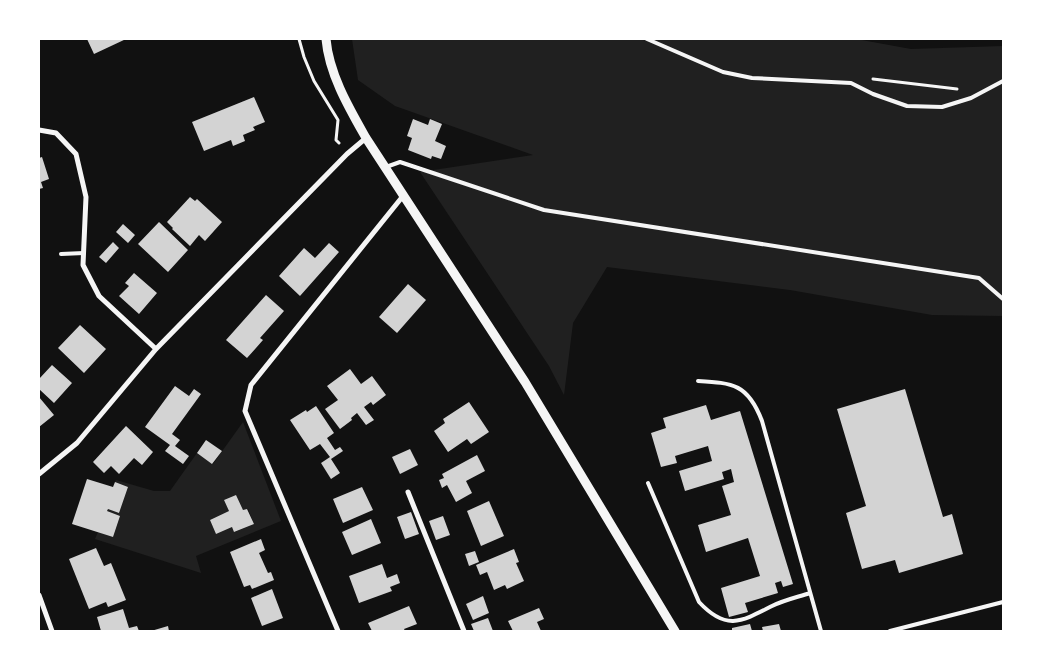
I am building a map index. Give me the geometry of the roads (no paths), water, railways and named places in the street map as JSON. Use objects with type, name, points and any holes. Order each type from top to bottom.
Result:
[{"type":"street","points":[[326,39],[327,55],[348,106],[366,138],[525,382],[675,631]]},
{"type":"street","points":[[39,130],[56,133],[76,154],[86,197],[83,265],[99,296],[156,348]]},
{"type":"street","points":[[39,474],[77,443],[156,348],[347,154],[366,138]]},
{"type":"street","points":[[338,631],[246,411],[251,385],[404,196]]},
{"type":"street","points":[[408,492],[464,631]]},
{"type":"street","points":[[39,595],[52,631]]},
{"type":"lane","points":[[646,39],[722,72],[752,78],[851,83],[873,94],[907,106],[942,107],[971,98],[1003,81]]},
{"type":"lane","points":[[386,167],[400,162],[544,210],[979,278],[1003,299]]},
{"type":"lane","points":[[61,254],[84,253]]},
{"type":"lane","points":[[698,381],[725,383],[743,391],[753,400],[762,420],[820,631]]},
{"type":"lane","points":[[648,483],[699,602],[710,615],[730,622],[747,618],[773,605],[810,593]]},
{"type":"lane","points":[[890,631],[1003,602]]}]
